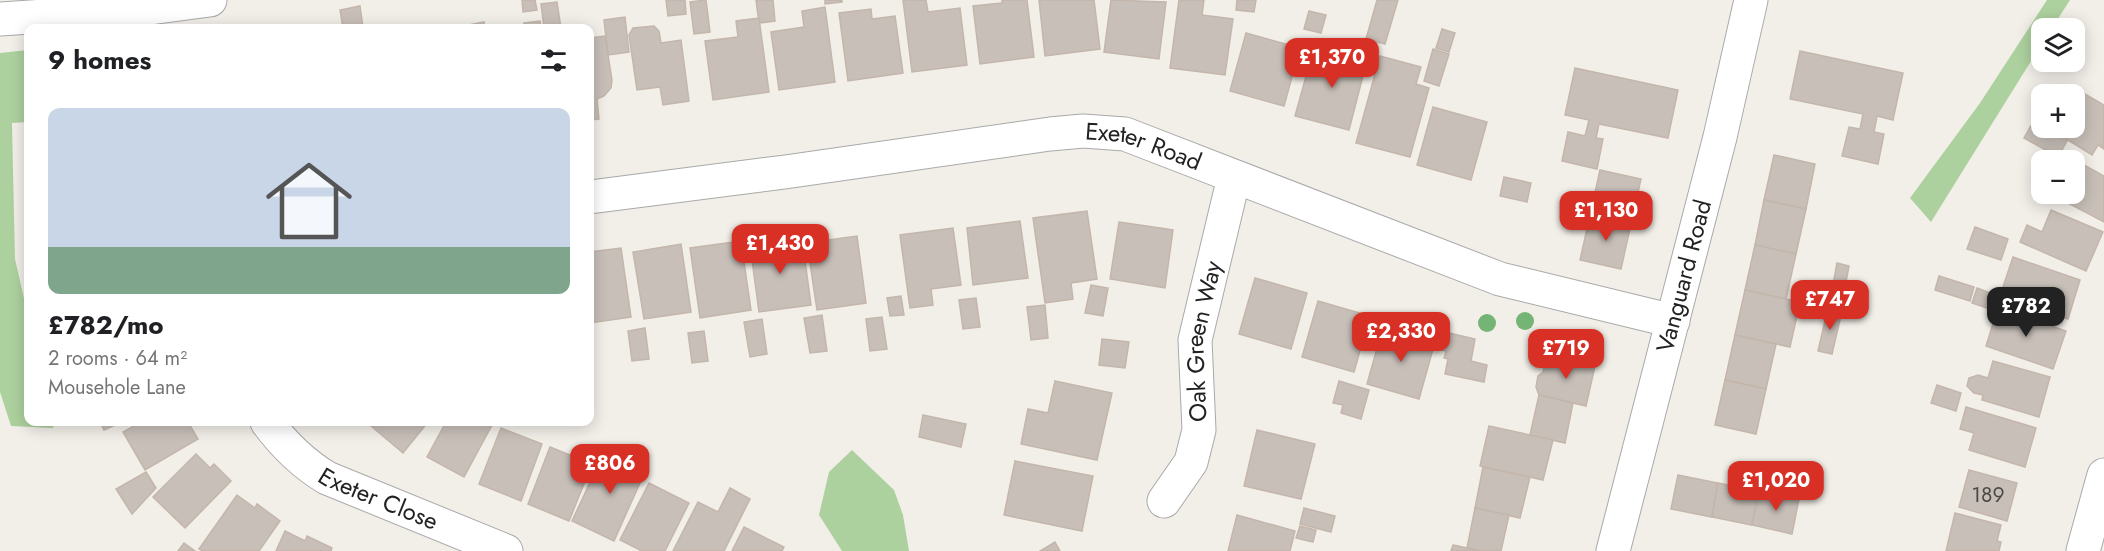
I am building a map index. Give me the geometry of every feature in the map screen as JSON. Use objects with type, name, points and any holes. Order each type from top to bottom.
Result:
[{"type":"street","points":[[0,19],[135,10],[210,0]]},
{"type":"street","name":"Vanguard Road","points":[[1613,551],[1720,137],[1751,0]]},
{"type":"street","name":"Exeter Road","points":[[594,196],[1083,131],[1125,134],[1500,279],[1673,321]]},
{"type":"street","name":"Oak Green Way","points":[[1164,501],[1191,462],[1199,430],[1195,340],[1234,177]]},
{"type":"street","name":"Exeter Close","points":[[270,426],[286,446],[312,469],[327,478],[506,551]]},
{"type":"street","points":[[2083,551],[2104,476]]},
{"type":"green space","points":[[2047,0],[2070,0],[2058,18],[2035,18]]},
{"type":"green space","points":[[2031,25],[2031,61],[1931,222],[1910,198],[1980,103]]},
{"type":"green space","points":[[24,50],[24,122],[12,123],[15,259],[24,298],[24,426],[53,426],[53,428],[11,426],[0,392],[0,53]]},
{"type":"green space","points":[[852,450],[894,490],[903,515],[909,551],[842,551],[819,515],[829,472]]},
{"type":"building","points":[[522,0],[535,0],[537,10],[523,12]]},
{"type":"building","points":[[666,0],[685,0],[686,14],[668,16]]},
{"type":"building","points":[[706,0],[710,32],[694,34],[690,2]]},
{"type":"building","points":[[756,0],[773,0],[775,21],[759,23]]},
{"type":"building","points":[[825,0],[842,0],[842,2],[825,4]]},
{"type":"building","points":[[903,0],[926,0],[928,12],[960,8],[967,65],[912,72]]},
{"type":"building","points":[[1002,0],[1027,0],[1034,57],[980,64],[973,6],[1002,3]]},
{"type":"building","points":[[1039,0],[1094,0],[1100,49],[1045,56]]},
{"type":"building","points":[[1111,0],[1166,2],[1159,59],[1104,52]]},
{"type":"building","points":[[1179,0],[1204,0],[1202,15],[1233,19],[1225,75],[1170,68]]},
{"type":"building","points":[[1237,0],[1256,0],[1254,12],[1236,10]]},
{"type":"building","points":[[1377,0],[1398,0],[1385,44],[1366,39]]},
{"type":"building","points":[[557,2],[560,24],[544,24],[541,4]]},
{"type":"building","points":[[360,6],[363,24],[342,24],[340,10]]},
{"type":"building","points":[[825,7],[835,82],[779,90],[771,32],[804,27],[802,11]]},
{"type":"building","points":[[871,9],[872,19],[895,16],[903,73],[848,81],[839,13]]},
{"type":"building","points":[[1309,11],[1326,15],[1321,33],[1304,29]]},
{"type":"building","points":[[625,17],[629,52],[608,55],[604,20]]},
{"type":"building","points":[[759,18],[769,92],[713,100],[705,41],[738,37],[736,21]]},
{"type":"building","points":[[540,21],[540,24],[524,24]]},
{"type":"building","points":[[654,26],[659,31],[661,43],[681,40],[689,101],[663,105],[660,87],[637,90],[629,35],[633,28]]},
{"type":"building","points":[[1442,29],[1455,33],[1449,52],[1436,48]]},
{"type":"building","points":[[1246,33],[1300,48],[1284,106],[1230,91]]},
{"type":"building","points":[[605,36],[612,80],[611,88],[604,96],[597,99],[599,119],[594,120],[594,37]]},
{"type":"building","points":[[1325,47],[1364,58],[1360,71],[1364,72],[1349,130],[1295,116],[1311,58],[1321,60]]},
{"type":"building","points":[[1433,49],[1449,54],[1439,86],[1424,81]]},
{"type":"building","points":[[1800,51],[1903,73],[1893,120],[1877,116],[1874,132],[1884,134],[1878,164],[1842,156],[1849,127],[1860,129],[1863,114],[1790,99]]},
{"type":"building","points":[[1380,56],[1421,67],[1416,84],[1429,88],[1410,157],[1356,143]]},
{"type":"building","points":[[1575,68],[1678,90],[1668,138],[1599,124],[1596,138],[1603,139],[1597,169],[1562,161],[1568,132],[1585,136],[1589,120],[1565,115]]},
{"type":"building","points":[[2085,94],[2104,105],[2104,149],[2098,145],[2092,155],[2064,138],[2085,138]]},
{"type":"building","points":[[1433,107],[1487,122],[1471,180],[1417,165]]},
{"type":"building","points":[[2031,126],[2031,138],[2062,138],[2067,141],[2062,150],[2045,150],[2024,138]]},
{"type":"building","points":[[1774,155],[1815,164],[1806,209],[1764,200]]},
{"type":"building","points":[[2085,166],[2104,176],[2104,222],[2070,204],[2085,204]]},
{"type":"building","points":[[1600,170],[1641,179],[1631,224],[1590,215]]},
{"type":"building","points":[[1504,177],[1531,183],[1527,202],[1500,196]]},
{"type":"building","points":[[1764,200],[1806,209],[1796,254],[1755,245]]},
{"type":"building","points":[[2051,210],[2103,232],[2086,271],[2020,242],[2027,225],[2042,232]]},
{"type":"building","points":[[1087,211],[1097,279],[1071,283],[1073,299],[1045,303],[1033,218]]},
{"type":"building","points":[[1590,215],[1631,224],[1621,269],[1580,260]]},
{"type":"building","points":[[1020,221],[1028,278],[973,285],[967,228]]},
{"type":"building","points":[[1119,222],[1173,230],[1165,288],[1110,279]]},
{"type":"building","points":[[1975,227],[2008,239],[2001,260],[1967,249]]},
{"type":"building","points":[[953,228],[961,285],[931,289],[933,305],[910,308],[900,235]]},
{"type":"building","points":[[857,236],[866,303],[817,310],[807,243]]},
{"type":"building","points":[[802,238],[811,305],[759,312],[750,245]]},
{"type":"building","points":[[741,241],[751,310],[700,318],[690,248]]},
{"type":"building","points":[[681,244],[691,312],[644,319],[633,252]]},
{"type":"building","points":[[1755,245],[1796,254],[1786,299],[1745,290]]},
{"type":"building","points":[[621,248],[631,317],[594,322],[594,251]]},
{"type":"building","points":[[2013,257],[2080,280],[2068,319],[2000,296]]},
{"type":"building","points":[[1837,263],[1849,266],[1842,303],[1830,301]]},
{"type":"building","points":[[1939,276],[1974,287],[1970,301],[1935,290]]},
{"type":"building","points":[[1255,278],[1307,293],[1291,349],[1239,334]]},
{"type":"building","points":[[1091,285],[1108,288],[1103,316],[1085,313]]},
{"type":"building","points":[[1977,288],[1998,296],[1993,310],[1972,303]]},
{"type":"building","points":[[1745,290],[1800,302],[1790,347],[1735,335]]},
{"type":"building","points":[[901,296],[904,315],[890,316],[887,298]]},
{"type":"building","points":[[976,298],[980,327],[963,329],[959,300]]},
{"type":"building","points":[[1318,301],[1370,316],[1354,372],[1302,357]]},
{"type":"building","points":[[1045,305],[1048,338],[1031,340],[1027,307]]},
{"type":"building","points":[[1828,308],[1842,311],[1832,354],[1818,351]]},
{"type":"building","points":[[1998,308],[2066,331],[2053,369],[1986,346]]},
{"type":"building","points":[[822,315],[827,351],[810,353],[804,318]]},
{"type":"building","points":[[882,317],[887,349],[870,351],[866,319]]},
{"type":"building","points":[[762,319],[767,354],[750,357],[744,322]]},
{"type":"building","points":[[1383,327],[1435,342],[1419,399],[1367,384]]},
{"type":"building","points":[[645,328],[649,359],[632,361],[628,331]]},
{"type":"building","points":[[704,331],[708,361],[692,363],[688,333]]},
{"type":"building","points":[[1445,332],[1475,339],[1471,361],[1487,365],[1484,382],[1445,374],[1448,359],[1444,358],[1446,351],[1441,350]]},
{"type":"building","points":[[1735,335],[1776,344],[1766,389],[1725,380]]},
{"type":"building","points":[[1102,339],[1129,342],[1125,368],[1099,365]]},
{"type":"building","points":[[1547,355],[1595,366],[1586,406],[1539,395],[1536,387],[1538,376],[1543,372]]},
{"type":"building","points":[[1993,361],[2050,377],[2039,417],[1982,400],[1983,395],[1974,393],[1967,386],[1969,378],[1978,375],[1988,378]]},
{"type":"building","points":[[1725,380],[1766,389],[1756,434],[1715,425]]},
{"type":"building","points":[[1055,381],[1112,393],[1097,460],[1021,444],[1028,409],[1048,413]]},
{"type":"building","points":[[1339,381],[1369,390],[1361,419],[1341,413],[1343,405],[1333,403]]},
{"type":"building","points":[[1937,385],[1961,393],[1956,411],[1931,403]]},
{"type":"building","points":[[1539,395],[1573,403],[1565,443],[1530,435]]},
{"type":"building","points":[[1966,407],[2036,428],[2025,467],[1969,450],[1974,433],[1960,429]]},
{"type":"building","points":[[923,415],[966,424],[961,447],[919,437]]},
{"type":"building","points":[[134,426],[190,426],[198,439],[145,470],[123,432]]},
{"type":"building","points":[[371,426],[425,426],[403,453]]},
{"type":"building","points":[[444,426],[491,426],[464,477],[427,457]]},
{"type":"building","points":[[1489,426],[1553,440],[1543,480],[1480,466]]},
{"type":"building","points":[[501,428],[542,444],[521,501],[479,484]]},
{"type":"building","points":[[1257,430],[1315,444],[1301,499],[1244,486]]},
{"type":"building","points":[[550,447],[592,464],[569,521],[528,504]]},
{"type":"building","points":[[613,449],[648,465],[614,541],[572,521],[599,463],[605,466]]},
{"type":"building","points":[[196,454],[210,468],[214,464],[231,481],[185,528],[153,497]]},
{"type":"building","points":[[1015,461],[1093,476],[1082,531],[1004,515]]},
{"type":"building","points":[[1483,467],[1530,477],[1520,518],[1475,508]]},
{"type":"building","points":[[1969,470],[2017,483],[2007,521],[1959,507]]},
{"type":"building","points":[[146,472],[156,488],[132,514],[116,489]]},
{"type":"building","points":[[1678,475],[1718,483],[1712,517],[1671,509]]},
{"type":"building","points":[[649,483],[689,503],[665,551],[642,551],[620,540]]},
{"type":"building","points":[[1718,483],[1759,491],[1752,525],[1712,517]]},
{"type":"building","points":[[730,488],[750,499],[724,551],[673,551],[698,502],[718,512]]},
{"type":"building","points":[[1759,491],[1799,499],[1792,534],[1752,525]]},
{"type":"building","points":[[237,495],[255,508],[257,504],[280,521],[259,551],[203,551],[199,549]]},
{"type":"building","points":[[1304,508],[1335,516],[1331,532],[1300,524]]},
{"type":"building","points":[[1475,508],[1509,515],[1501,551],[1467,548]]},
{"type":"building","points":[[1955,513],[2001,525],[1997,541],[2001,542],[1999,551],[1946,551]]},
{"type":"building","points":[[1237,515],[1295,531],[1290,551],[1228,551]]},
{"type":"building","points":[[1300,526],[1316,530],[1313,542],[1296,538]]},
{"type":"building","points":[[744,527],[784,547],[782,551],[732,551]]},
{"type":"building","points":[[285,531],[305,541],[307,536],[332,548],[331,551],[276,551]]},
{"type":"building","points":[[1055,542],[1060,551],[1040,551]]},
{"type":"building","points":[[184,543],[195,551],[178,551]]},
{"type":"building","points":[[1453,545],[1481,551],[1451,551]]}]
